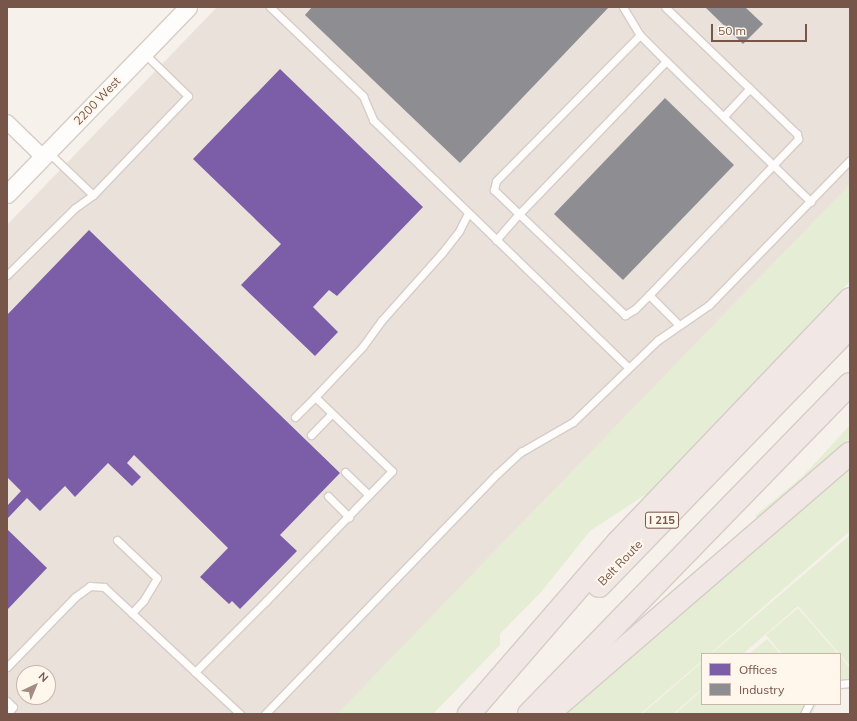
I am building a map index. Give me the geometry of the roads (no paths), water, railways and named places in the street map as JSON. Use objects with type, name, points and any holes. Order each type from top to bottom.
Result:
[{"type":"highway","points":[[468,714],[617,543],[850,299]]},
{"type":"highway","name":"Belt Route","points":[[474,714],[850,327]]},
{"type":"highway","points":[[529,714],[850,384]]},
{"type":"highway","points":[[548,714],[850,453]]},
{"type":"street","name":"2200 West","points":[[7,194],[188,7]]},
{"type":"street","points":[[7,122],[46,154]]},
{"type":"lane","points":[[270,7],[363,96],[374,120],[629,368]]},
{"type":"lane","points":[[623,7],[640,36],[811,202]]},
{"type":"lane","points":[[640,36],[496,181],[494,190],[625,315],[635,309],[650,295],[798,139],[797,134],[665,7]]},
{"type":"lane","points":[[7,275],[75,208],[93,195],[188,96],[144,53]]},
{"type":"lane","points":[[496,240],[519,214],[666,61]]},
{"type":"lane","points":[[724,116],[750,88]]},
{"type":"lane","points":[[46,154],[93,195]]},
{"type":"lane","points":[[265,714],[497,474],[521,452],[573,422],[658,340],[709,305],[811,202],[850,160]]},
{"type":"lane","points":[[295,416],[363,346],[382,320],[442,253],[459,230],[468,213]]},
{"type":"lane","points":[[650,295],[680,325]]},
{"type":"lane","points":[[195,672],[349,517],[392,471],[315,397]]},
{"type":"lane","points":[[311,435],[332,413]]},
{"type":"lane","points":[[345,472],[369,495]]},
{"type":"lane","points":[[328,496],[349,517]]},
{"type":"lane","points":[[117,540],[157,578],[144,600],[132,613]]},
{"type":"lane","points":[[7,667],[75,597],[90,586],[104,587],[240,714]]},
{"type":"lane","points":[[7,701],[13,707],[7,714]]},
{"type":"lane","points":[[804,714],[808,705]]}]
